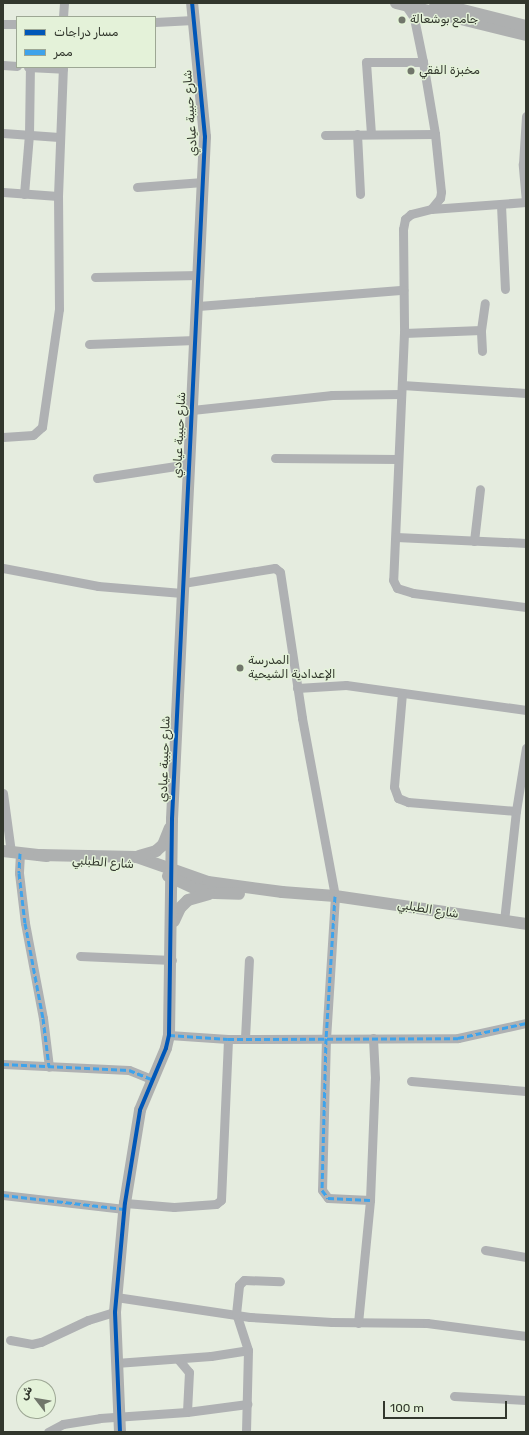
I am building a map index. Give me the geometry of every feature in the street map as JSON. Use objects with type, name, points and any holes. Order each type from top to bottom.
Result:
[{"type":"street","points":[[63,16],[64,3]]},
{"type":"street","name":"شارع حبيبة عيادي","points":[[120,1432],[118,1417],[115,1312],[125,1206],[134,1136],[143,1101],[166,1048],[169,1035],[172,960],[172,819],[205,137],[192,3]]},
{"type":"street","points":[[435,3],[506,26],[526,35]]},
{"type":"street","points":[[403,4],[418,10],[506,26],[526,26]]},
{"type":"street","points":[[418,10],[422,62],[435,134],[441,192],[440,198],[431,208]]},
{"type":"street","points":[[156,22],[193,20]]},
{"type":"street","points":[[3,24],[16,24]]},
{"type":"street","points":[[371,134],[366,62],[422,62]]},
{"type":"street","points":[[3,65],[16,66]]},
{"type":"street","points":[[24,194],[29,135],[29,68]]},
{"type":"street","points":[[3,437],[33,435],[42,427],[51,355],[58,323],[59,137],[63,68]]},
{"type":"street","points":[[526,116],[523,157],[526,202],[501,205],[431,208],[411,214],[405,219],[403,229],[404,333],[396,537],[392,571],[396,588],[413,593],[526,607]]},
{"type":"street","points":[[3,133],[59,137]]},
{"type":"street","points":[[357,134],[360,194]]},
{"type":"street","points":[[325,135],[435,134]]},
{"type":"street","points":[[137,187],[203,182]]},
{"type":"street","points":[[3,192],[58,196]]},
{"type":"street","points":[[501,205],[505,289]]},
{"type":"street","points":[[96,278],[199,275]]},
{"type":"street","points":[[198,306],[403,290]]},
{"type":"street","points":[[482,351],[482,330],[486,303]]},
{"type":"street","points":[[404,333],[482,330]]},
{"type":"street","points":[[89,344],[195,340]]},
{"type":"street","points":[[192,410],[332,395],[401,390],[526,393]]},
{"type":"street","points":[[276,458],[398,459]]},
{"type":"street","points":[[97,478],[189,464]]},
{"type":"street","points":[[474,541],[480,489]]},
{"type":"street","points":[[396,537],[526,543]]},
{"type":"street","points":[[3,568],[98,586],[182,588],[278,570],[297,688],[335,896],[326,1038],[322,1192],[326,1197],[333,1199],[370,1200]]},
{"type":"street","points":[[297,688],[346,686],[526,710]]},
{"type":"street","points":[[402,693],[394,787],[398,798],[408,802],[516,811]]},
{"type":"street","points":[[504,921],[516,811],[526,748]]},
{"type":"street","points":[[3,793],[11,852],[18,873],[25,923],[43,1018],[49,1067]]},
{"type":"street","points":[[132,856],[156,851],[167,837],[172,819]]},
{"type":"street","name":"شارع الطبلبي","points":[[11,852],[67,860],[134,864],[208,882],[282,892],[335,896],[526,924]]},
{"type":"street","name":"شارع الطبلبي","points":[[39,855],[132,856],[172,873],[186,885],[214,893],[282,892]]},
{"type":"street","points":[[172,928],[176,914],[188,900],[214,893]]},
{"type":"street","points":[[80,956],[172,960]]},
{"type":"street","points":[[245,1038],[248,960]]},
{"type":"street","points":[[169,1035],[228,1039],[458,1038],[526,1023]]},
{"type":"street","points":[[358,1323],[370,1200],[375,1078],[373,1038]]},
{"type":"street","points":[[3,1195],[125,1206],[174,1207],[216,1204],[221,1200],[228,1039]]},
{"type":"street","points":[[3,1064],[129,1070],[152,1079]]},
{"type":"street","points":[[411,1081],[526,1091]]},
{"type":"street","points":[[485,1250],[526,1257]]},
{"type":"street","points":[[246,1432],[248,1350],[236,1314],[241,1282],[280,1281]]},
{"type":"street","points":[[116,1297],[236,1314],[358,1323],[427,1323],[526,1336]]},
{"type":"street","points":[[10,1340],[32,1344],[41,1342],[92,1318],[115,1312]]},
{"type":"street","points":[[116,1363],[178,1359],[248,1350]]},
{"type":"street","points":[[178,1359],[189,1372],[187,1412]]},
{"type":"street","points":[[454,1396],[526,1400]]},
{"type":"street","points":[[48,1432],[63,1424],[118,1417],[187,1412],[247,1404]]},
{"type":"marked path","points":[[20,853],[19,873],[25,923],[43,1018],[49,1067]]},
{"type":"marked path","points":[[335,896],[326,1038],[322,1190],[328,1198],[370,1200]]},
{"type":"marked path","points":[[169,1035],[228,1039],[458,1038],[526,1023]]},
{"type":"marked path","points":[[3,1064],[129,1070],[151,1079]]},
{"type":"marked path","points":[[3,1195],[124,1209]]},
{"type":"cycle path","points":[[120,1432],[115,1312],[125,1203],[140,1110],[166,1048],[169,1035],[172,819],[205,137],[192,3]]},
{"type":"place","name":"جامع بوشعالة","points":[[402,20]]},
{"type":"place","name":"مخبزة الفقي","points":[[411,71]]},
{"type":"place","name":"المدرسة الإعدادية الشيحية","points":[[240,668]]}]
